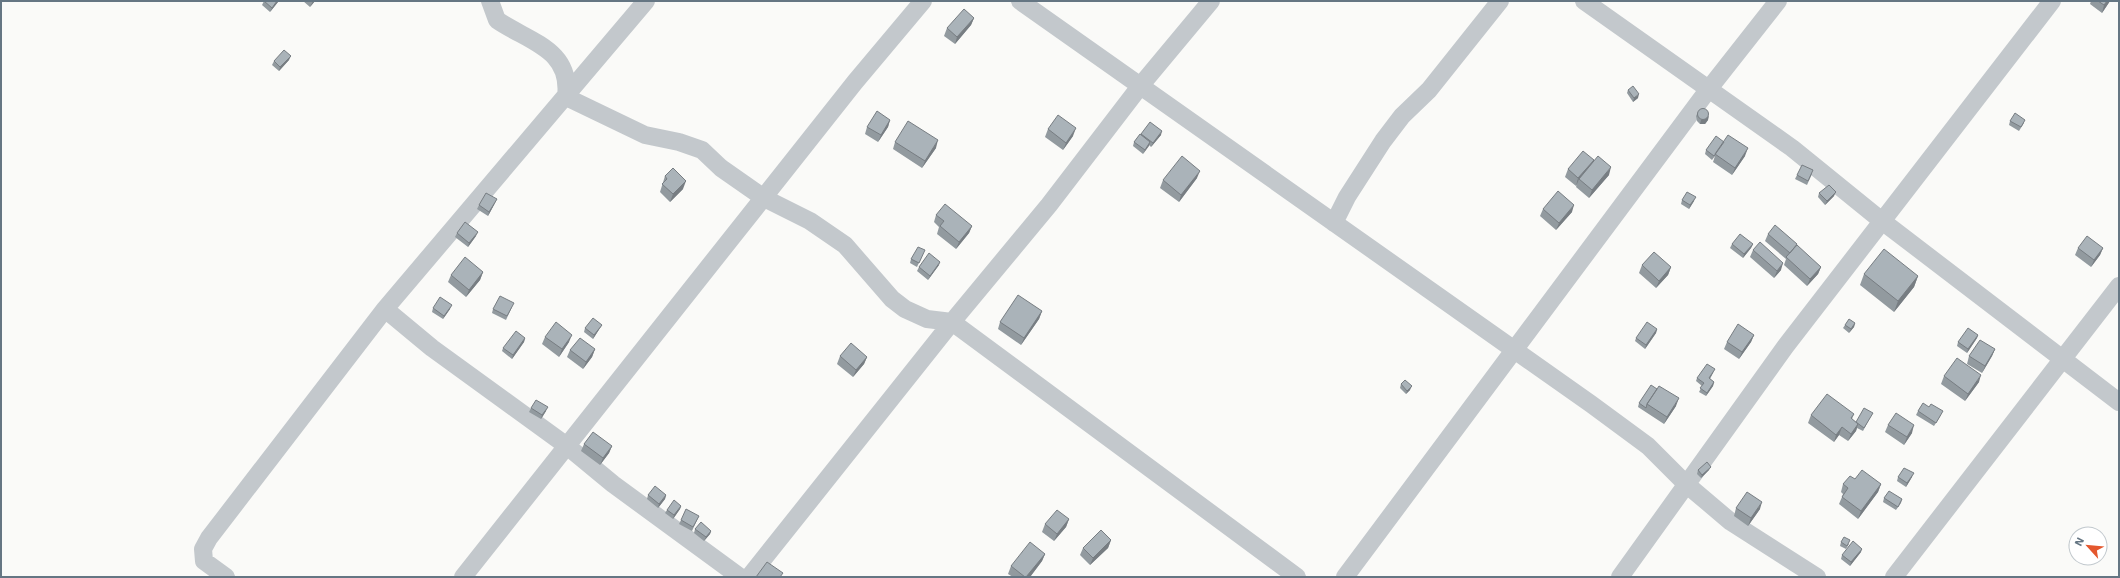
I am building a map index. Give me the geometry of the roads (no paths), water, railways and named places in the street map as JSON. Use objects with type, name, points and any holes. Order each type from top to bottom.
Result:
[{"type":"street","points":[[490,1],[497,20],[527,36],[550,52],[557,59],[565,73],[566,97]]},
{"type":"street","points":[[226,577],[204,561],[203,549],[385,309],[646,1]]},
{"type":"street","points":[[463,577],[855,82],[923,1]]},
{"type":"street","points":[[1020,1],[1514,349],[1648,446],[1686,484],[1732,522],[1817,577]]},
{"type":"street","points":[[749,577],[952,322],[1049,205],[1141,86],[1211,1]]},
{"type":"street","points":[[1334,222],[1347,197],[1383,141],[1402,116],[1429,90],[1500,1]]},
{"type":"street","points":[[1584,1],[1792,148],[1882,221],[2119,402]]},
{"type":"street","points":[[1344,577],[1708,90],[1778,1]]},
{"type":"street","points":[[1620,577],[1785,347],[2052,1]]},
{"type":"street","points":[[566,97],[645,136],[679,142],[702,150],[721,168],[764,198],[810,221],[845,245],[892,299],[905,309],[926,319],[952,322],[1297,577]]},
{"type":"street","points":[[1894,577],[2119,286]]},
{"type":"street","points":[[385,309],[432,348],[567,446],[613,484],[740,577]]}]
